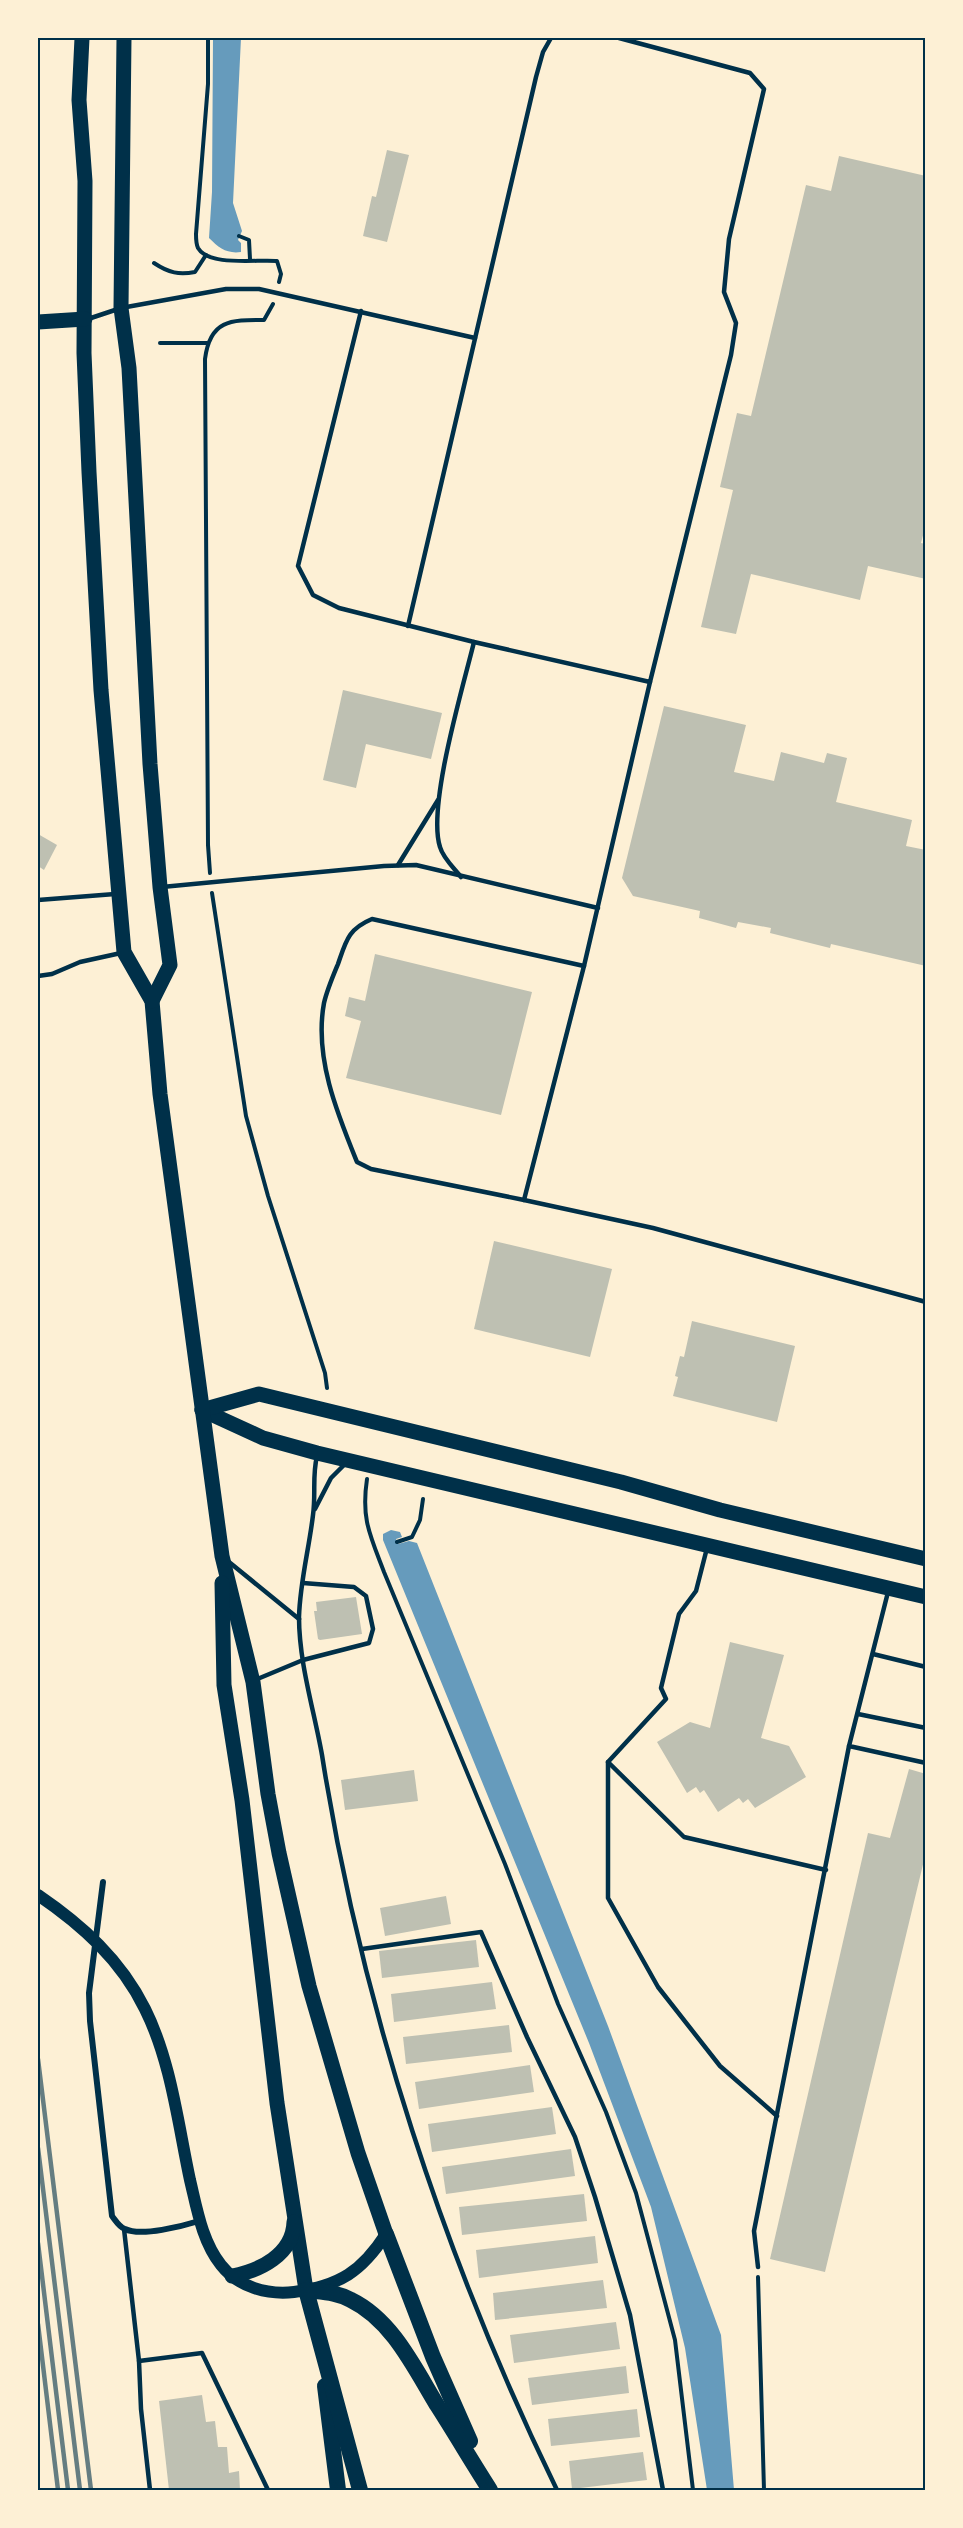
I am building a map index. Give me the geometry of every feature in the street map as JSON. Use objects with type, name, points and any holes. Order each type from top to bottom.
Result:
[{"type":"highway","points":[[386,2234],[433,2357],[492,2490]]},
{"type":"highway","points":[[360,2490],[306,2290],[338,2294],[352,2300],[386,2328],[414,2367],[492,2490]]},
{"type":"highway","points":[[320,2341],[338,2490]]},
{"type":"main road","points":[[38,1895],[83,1928],[112,1959],[146,2010],[158,2044],[200,2221],[213,2253],[232,2276],[259,2290],[274,2293],[306,2290],[342,2279],[355,2272],[365,2263],[386,2234],[333,2069],[294,1924],[268,1794],[253,1682],[222,1556],[160,1094],[152,1001],[124,952],[99,666],[85,365],[85,181],[79,100],[82,38]]},
{"type":"main road","points":[[124,38],[121,308],[129,368],[145,682],[159,887],[170,965],[152,1001]]},
{"type":"main road","points":[[38,322],[86,319]]},
{"type":"main road","points":[[202,1410],[259,1394],[621,1482],[720,1510],[926,1559]]},
{"type":"main road","points":[[202,1410],[263,1438],[317,1453],[926,1597]]},
{"type":"main road","points":[[222,1556],[224,1685],[242,1800],[277,2103],[306,2290]]},
{"type":"main road","points":[[232,2276],[253,2272],[277,2256],[294,2229],[294,2210]]},
{"type":"street","points":[[103,1882],[89,1993],[90,2021],[112,2216],[124,2229],[140,2232],[184,2226],[200,2221]]},
{"type":"lane","points":[[408,626],[536,77],[543,52],[550,38]]},
{"type":"lane","points":[[524,1200],[584,966],[650,682],[731,355],[736,323],[724,292],[729,239],[764,89],[750,73],[619,38]]},
{"type":"lane","points":[[86,319],[121,308],[243,288],[290,294],[475,338]]},
{"type":"lane","points":[[361,311],[298,566],[313,595],[339,608],[408,626],[650,682]]},
{"type":"lane","points":[[462,877],[440,849],[437,834],[438,801],[474,642]]},
{"type":"lane","points":[[398,866],[438,801]]},
{"type":"lane","points":[[159,887],[416,865],[597,908]]},
{"type":"lane","points":[[38,900],[118,894]]},
{"type":"lane","points":[[584,966],[372,919],[357,926],[347,938],[325,1001],[321,1028],[324,1057],[336,1111],[357,1162],[371,1169],[524,1200],[708,1243],[926,1302]]},
{"type":"lane","points":[[38,976],[52,974],[80,962],[124,952]]},
{"type":"lane","points":[[317,1453],[313,1473],[314,1512],[299,1619],[303,1660],[338,1848],[397,2079],[444,2223],[504,2373],[557,2490]]},
{"type":"lane","points":[[314,1512],[331,1478],[349,1461]]},
{"type":"lane","points":[[707,1545],[696,1591],[679,1614],[661,1688],[666,1700],[608,1762],[608,1898],[665,1996],[720,2066],[777,2116]]},
{"type":"lane","points":[[222,1556],[299,1619]]},
{"type":"lane","points":[[253,1682],[303,1660],[369,1643],[373,1629],[366,1596],[354,1587],[303,1583]]},
{"type":"lane","points":[[758,2267],[754,2231],[849,1746],[889,1588]]},
{"type":"lane","points":[[873,1654],[926,1666]]},
{"type":"lane","points":[[858,1714],[926,1728]]},
{"type":"lane","points":[[849,1746],[926,1763]]},
{"type":"lane","points":[[608,1762],[684,1837],[826,1870]]},
{"type":"lane","points":[[362,1949],[482,1932],[527,2037],[574,2137],[595,2196],[630,2315],[663,2490]]},
{"type":"lane","points":[[124,2229],[139,2361],[141,2409],[150,2490]]},
{"type":"lane","points":[[139,2361],[202,2353],[268,2490]]},
{"type":"path","points":[[208,38],[208,84],[196,234],[198,248],[206,255],[229,261],[277,261],[281,274]]},
{"type":"path","points":[[239,236],[249,240],[250,260]]},
{"type":"path","points":[[154,263],[180,275],[195,272],[206,255]]},
{"type":"path","points":[[209,866],[205,371],[207,343],[223,324],[239,320],[264,320],[271,311]]},
{"type":"path","points":[[160,343],[207,343]]},
{"type":"path","points":[[214,904],[246,1116],[268,1196],[325,1373],[327,1388]]},
{"type":"path","points":[[366,1485],[364,1507],[368,1529],[384,1572],[505,1864],[558,2004],[606,2112],[636,2193],[675,2340],[693,2490]]},
{"type":"path","points":[[397,1542],[412,1537],[420,1520],[423,1499]]},
{"type":"path","points":[[758,2267],[764,2490]]},
{"type":"water","points":[[213,38],[241,38],[233,203],[242,231],[238,240],[241,243],[241,252],[223,250],[209,238],[212,192]]},
{"type":"water","points":[[391,1530],[400,1532],[402,1537],[396,1539],[398,1544],[409,1541],[417,1543],[608,2026],[721,2335],[734,2490],[707,2490],[685,2348],[651,2207],[589,2043],[383,1540],[383,1534]]},
{"type":"building","points":[[387,150],[409,155],[387,242],[363,236],[372,196],[376,197]]},
{"type":"building","points":[[839,156],[926,176],[926,524],[921,543],[926,544],[926,579],[868,566],[860,600],[751,574],[736,634],[701,627],[733,490],[720,487],[737,413],[751,416],[806,185],[831,191]]},
{"type":"building","points":[[343,690],[442,713],[431,759],[366,744],[356,788],[323,780]]},
{"type":"building","points":[[664,706],[746,725],[734,772],[774,781],[781,752],[824,763],[827,753],[847,758],[836,802],[912,820],[906,846],[926,850],[926,966],[831,944],[830,948],[770,933],[771,928],[738,922],[736,928],[699,918],[700,911],[633,896],[622,878]]},
{"type":"building","points":[[38,834],[57,845],[44,870],[38,866]]},
{"type":"building","points":[[375,954],[532,992],[501,1115],[346,1078],[361,1021],[345,1016],[349,997],[365,1001]]},
{"type":"building","points":[[494,1241],[612,1269],[590,1357],[474,1329]]},
{"type":"building","points":[[692,1321],[795,1346],[777,1422],[673,1396],[680,1356],[684,1357]]},
{"type":"building","points":[[356,1597],[362,1634],[318,1639],[314,1611],[317,1611],[316,1602]]},
{"type":"building","points":[[730,1642],[784,1655],[761,1738],[789,1746],[806,1777],[755,1808],[748,1799],[743,1803],[739,1798],[718,1812],[704,1790],[700,1793],[696,1787],[687,1793],[657,1742],[690,1722],[710,1728]]},
{"type":"building","points":[[909,1769],[926,1774],[926,1852],[825,2272],[770,2259],[868,1833],[890,1838]]},
{"type":"building","points":[[414,1770],[418,1801],[345,1810],[341,1780]]},
{"type":"building","points":[[446,1896],[451,1924],[385,1936],[380,1908]]},
{"type":"building","points":[[476,1940],[479,1967],[382,1978],[379,1951]]},
{"type":"building","points":[[492,1982],[496,2009],[394,2022],[391,1994]]},
{"type":"building","points":[[509,2025],[512,2052],[406,2064],[403,2037]]},
{"type":"building","points":[[530,2065],[534,2092],[419,2109],[415,2082]]},
{"type":"building","points":[[552,2107],[556,2134],[432,2152],[428,2124]]},
{"type":"building","points":[[571,2149],[575,2176],[446,2194],[442,2167]]},
{"type":"building","points":[[584,2194],[587,2221],[462,2235],[459,2207]]},
{"type":"building","points":[[595,2236],[598,2263],[479,2278],[476,2250]]},
{"type":"building","points":[[603,2280],[607,2308],[495,2320],[493,2293]]},
{"type":"building","points":[[616,2322],[620,2349],[514,2363],[510,2335]]},
{"type":"building","points":[[626,2366],[629,2393],[532,2405],[528,2378]]},
{"type":"building","points":[[202,2395],[206,2422],[215,2421],[218,2447],[227,2447],[229,2473],[239,2471],[240,2490],[169,2490],[159,2401]]},
{"type":"building","points":[[637,2409],[640,2437],[551,2446],[548,2419]]},
{"type":"building","points":[[643,2452],[647,2480],[572,2489],[569,2461]]},
{"type":"railway","points":[[38,2059],[91,2490]]},
{"type":"railway","points":[[38,2148],[80,2490]]},
{"type":"railway","points":[[38,2243],[68,2490]]},
{"type":"railway","points":[[38,2324],[58,2490]]}]
